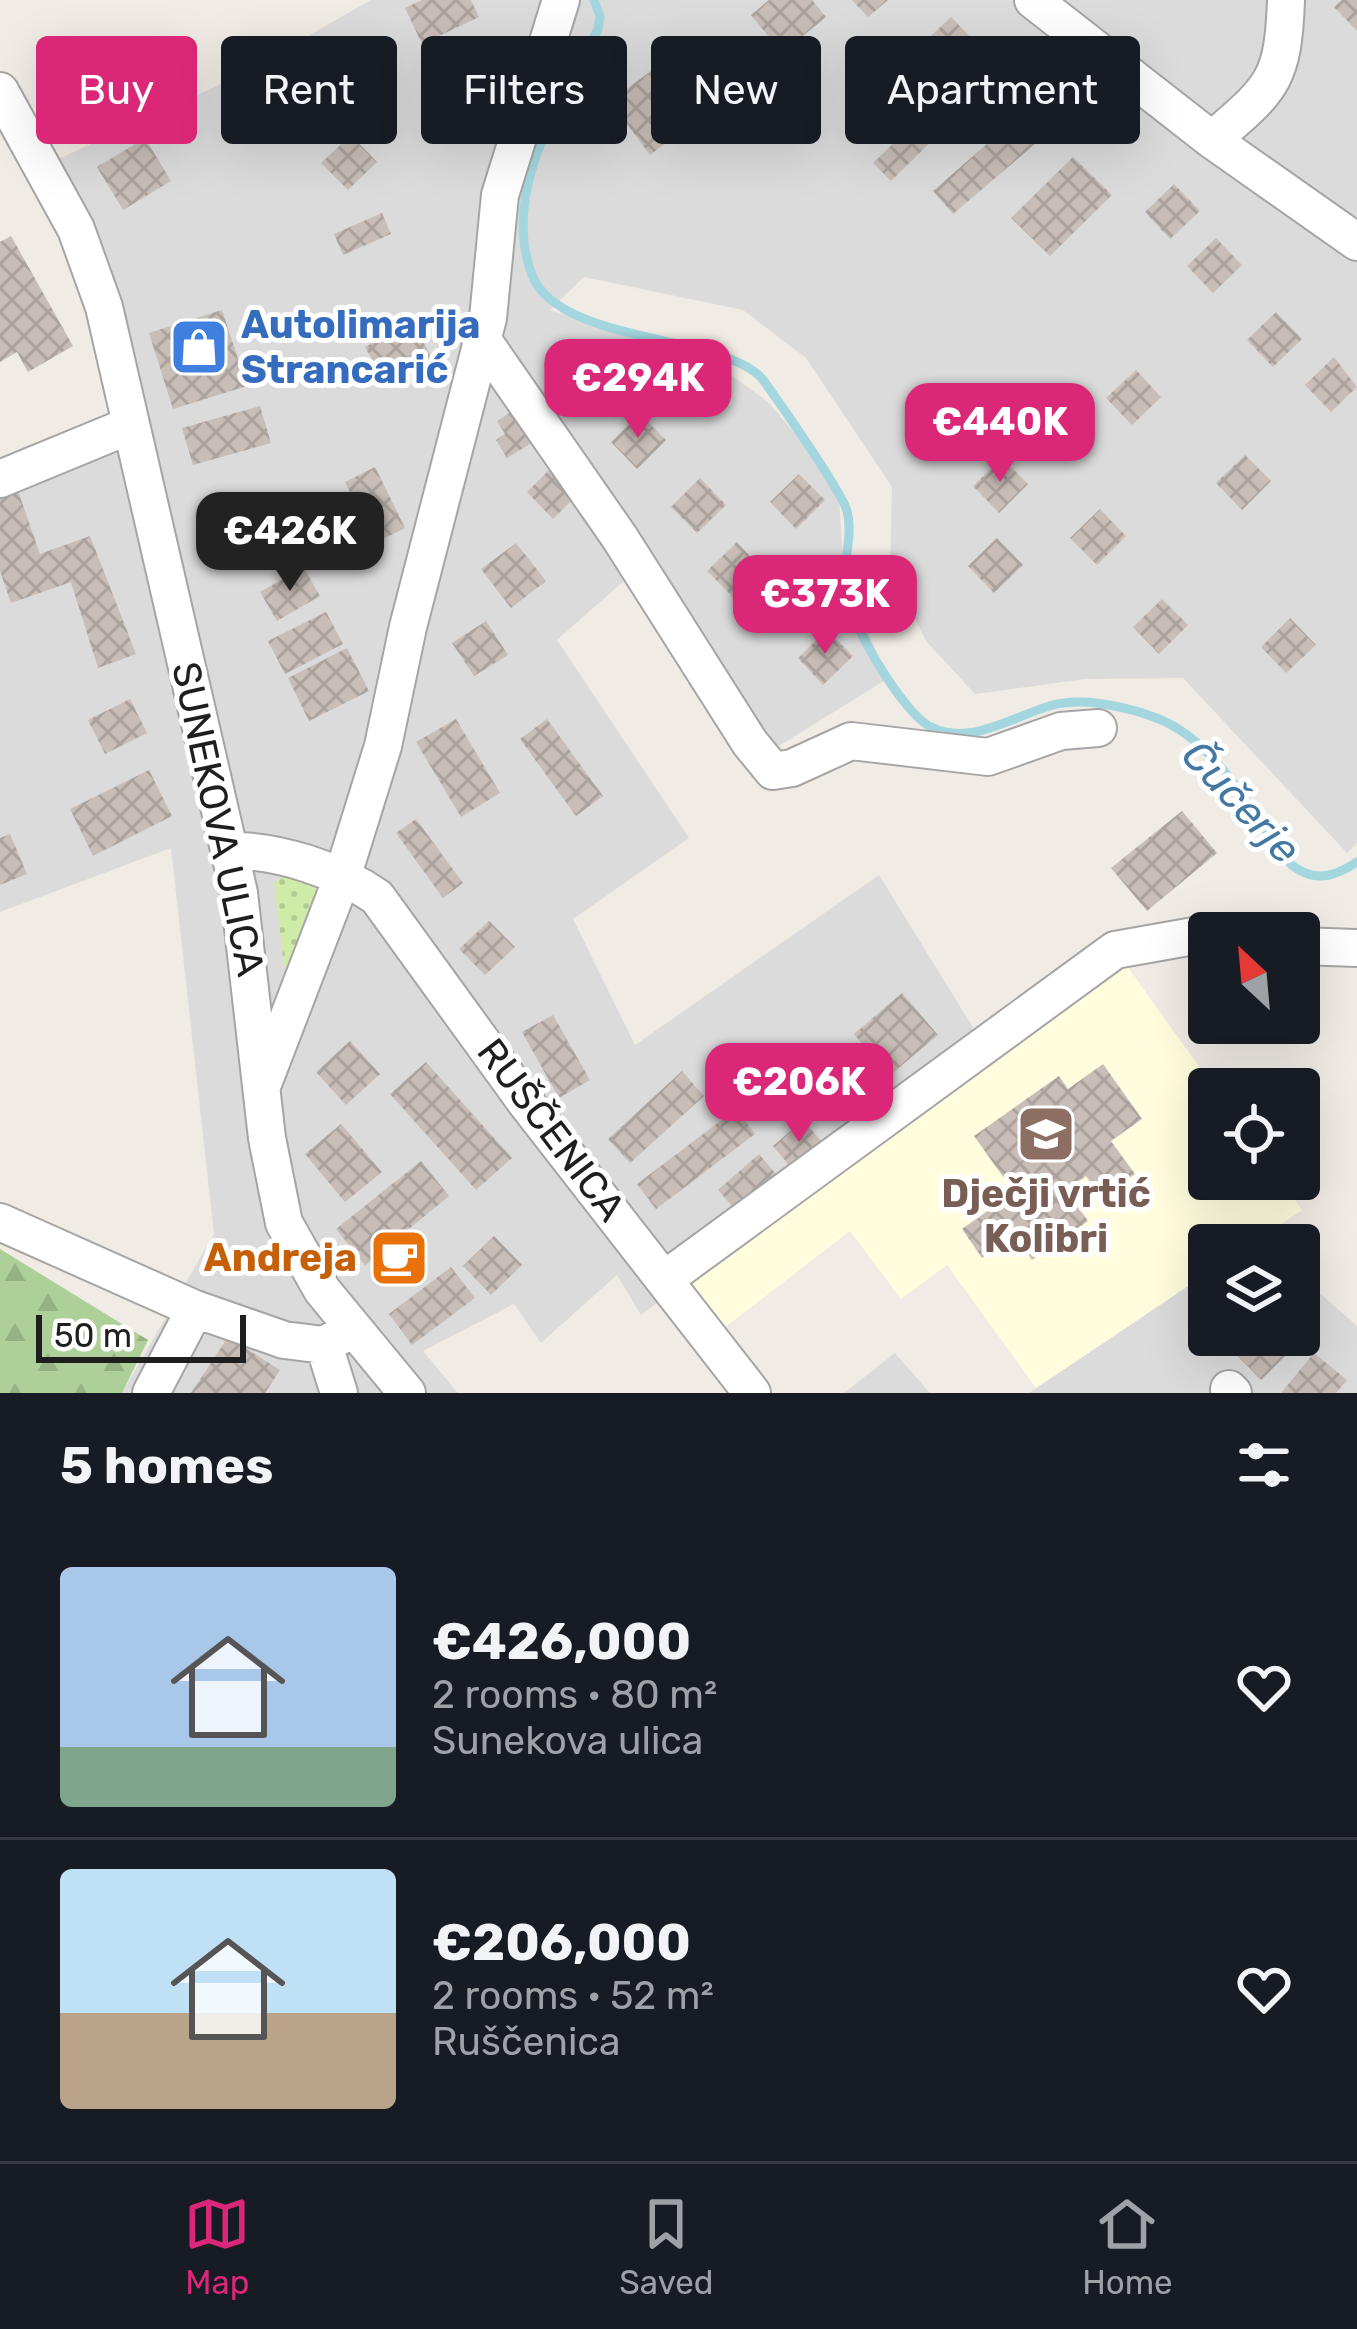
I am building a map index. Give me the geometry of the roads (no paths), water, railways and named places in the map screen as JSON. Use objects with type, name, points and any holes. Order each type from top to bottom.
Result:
[{"type":"street","points":[[263,1083],[343,878],[383,746],[408,627],[482,339],[500,195],[561,0]]},
{"type":"street","points":[[1033,0],[1212,140],[1357,242]]},
{"type":"street","points":[[1212,140],[1268,90],[1280,70],[1286,0]]},
{"type":"street","name":"SUNEKOVA ULICA","points":[[0,91],[76,229],[104,307],[231,851],[248,941],[274,1184],[284,1223],[338,1337],[407,1393]]},
{"type":"street","points":[[482,339],[773,771],[792,768],[851,741],[988,757],[1061,731],[1098,728]]},
{"type":"street","points":[[0,479],[131,425]]},
{"type":"street","name":"RUŠČENICA","points":[[231,851],[265,853],[343,878],[389,911],[527,1104],[752,1393]]},
{"type":"street","points":[[665,1279],[1114,950],[1188,937]]},
{"type":"street","points":[[1320,947],[1357,948]]},
{"type":"street","points":[[0,1222],[195,1309],[284,1340],[338,1337],[339,1393]]},
{"type":"street","points":[[151,1393],[195,1309]]},
{"type":"waterway","name":"Čučerje","points":[[594,0],[600,16],[598,29],[552,116],[529,179],[524,243],[532,275],[548,298],[575,314],[717,354],[764,381],[843,501],[849,529],[847,598],[864,639],[905,703],[931,727],[962,733],[1066,703],[1107,704],[1147,715],[1176,727],[1206,751],[1294,866],[1322,876],[1357,862]]},
{"type":"place","name":"Autolimarija Strancarić","points":[[199,347]]},
{"type":"place","name":"Dječji vrtić Kolibri","points":[[1046,1134]]},
{"type":"place","name":"Andreja","points":[[399,1258]]}]
